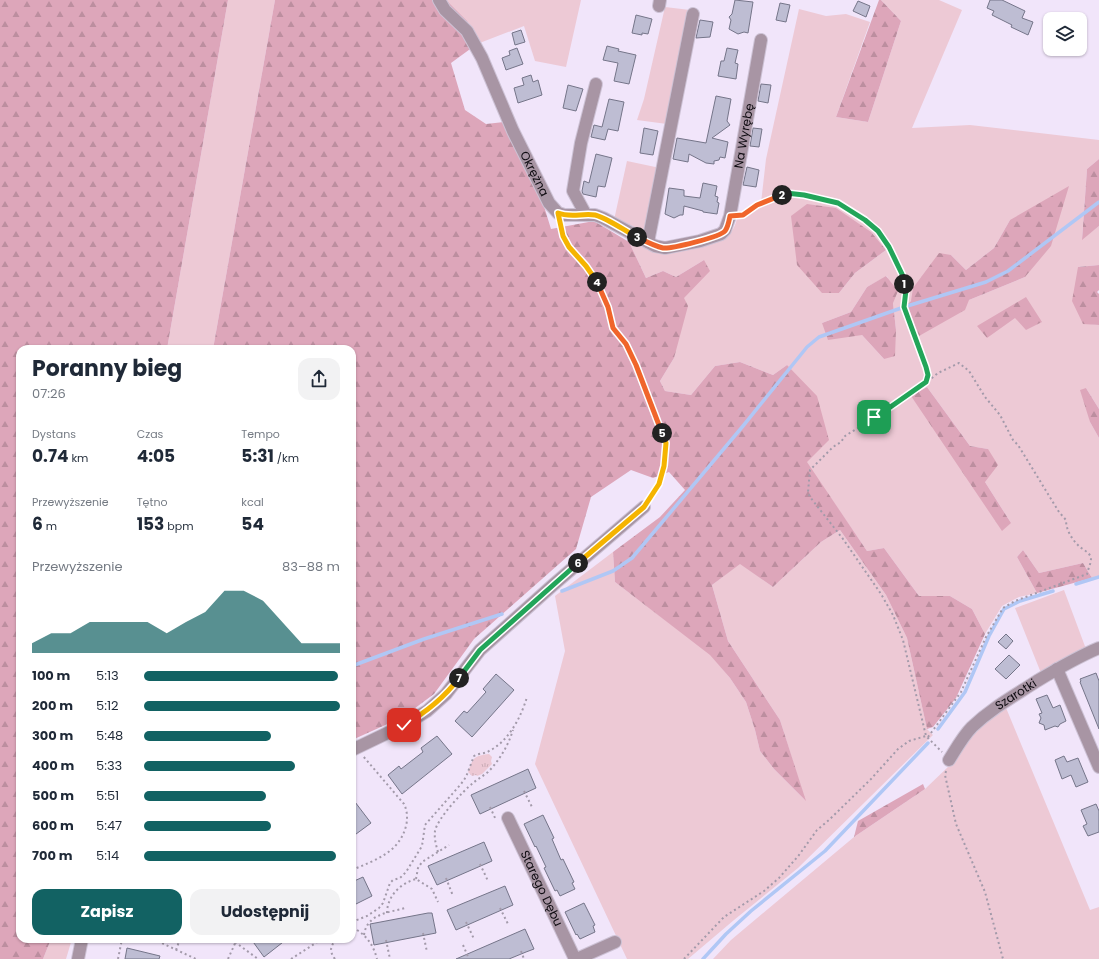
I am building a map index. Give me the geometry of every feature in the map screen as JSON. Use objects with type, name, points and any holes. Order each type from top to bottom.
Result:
[{"type":"street","name":"Okrężna","points":[[438,0],[445,10],[467,31],[482,58],[513,131],[550,202],[558,213]]},
{"type":"street","points":[[558,213],[564,215],[595,215],[648,242],[693,14]]},
{"type":"street","name":"Na Wyrębę","points":[[648,242],[665,248],[700,241],[721,234],[725,230],[730,216],[762,40]]},
{"type":"street","points":[[586,215],[573,190],[581,143],[596,84]]},
{"type":"street","points":[[356,748],[404,725],[427,710],[446,694],[480,650],[644,507]]},
{"type":"street","name":"Szarotki","points":[[949,760],[971,729],[987,714],[1008,698],[1057,669],[1099,648]]},
{"type":"street","points":[[1057,669],[1099,767]]},
{"type":"street","name":"Starego Dębu","points":[[503,821],[576,959],[615,942]]},
{"type":"street","points":[[78,959],[81,943]]},
{"type":"path","points":[[730,216],[743,215],[757,205],[786,193],[804,195],[838,203],[865,220],[878,231],[889,247],[902,274],[906,290],[904,307],[926,367],[928,375],[926,382]]},
{"type":"path","points":[[558,213],[563,236],[569,247],[586,266],[598,284],[608,307],[613,328],[626,344],[636,365],[666,443],[664,466],[659,484],[644,507]]},
{"type":"path","points":[[684,959],[724,917],[779,878],[817,830],[871,779],[898,748],[909,741],[927,737],[961,692],[986,637],[1003,608],[1015,601],[1087,574],[1091,557],[1071,537],[1066,527],[1066,520],[1059,512],[1018,445],[1013,440],[1000,415],[985,397],[969,371],[959,362],[946,368],[866,424],[845,436],[841,442],[833,447],[810,470],[808,492],[810,497],[843,539],[881,594],[893,615],[903,640],[927,737],[949,760],[945,776],[956,824],[985,892],[1003,959]]},
{"type":"path","points":[[356,920],[370,915],[383,903],[390,883],[400,878],[406,872],[419,853],[424,841],[425,826],[461,784],[474,756],[490,751],[500,743],[513,728],[520,718],[527,697]]},
{"type":"path","points":[[438,852],[435,830],[439,821],[467,788],[492,767],[506,747],[513,728]]},
{"type":"path","points":[[356,751],[404,804],[407,823],[401,839],[394,848],[386,855],[356,868]]},
{"type":"path","points":[[524,791],[532,807]]},
{"type":"path","points":[[490,807],[503,821]]},
{"type":"path","points":[[416,879],[418,868],[422,862],[449,845]]},
{"type":"path","points":[[480,864],[488,881]]},
{"type":"path","points":[[446,878],[453,896]]},
{"type":"path","points":[[416,879],[432,889],[438,902]]},
{"type":"path","points":[[387,913],[389,901],[397,890],[403,884],[416,879]]},
{"type":"path","points":[[364,936],[366,926],[371,920],[387,913],[405,908]]},
{"type":"path","points":[[500,908],[508,924]]},
{"type":"path","points":[[370,915],[371,920]]},
{"type":"path","points":[[466,922],[474,940]]},
{"type":"path","points":[[356,930],[364,936],[371,945],[377,959]]},
{"type":"path","points":[[423,933],[427,952]]},
{"type":"path","points":[[386,940],[390,959]]},
{"type":"path","points":[[118,959],[121,943]]},
{"type":"path","points":[[161,943],[196,959]]},
{"type":"path","points":[[176,950],[179,943]]},
{"type":"path","points":[[228,959],[235,943]]},
{"type":"path","points":[[236,943],[258,959]]},
{"type":"path","points":[[291,959],[316,943]]},
{"type":"path","points":[[334,943],[331,947],[331,952],[335,959]]},
{"type":"path","points":[[463,945],[469,959]]},
{"type":"path","points":[[521,951],[524,959]]},
{"type":"green space","points":[[0,0],[228,0],[168,345],[16,345],[16,943],[49,943],[43,959],[0,959]]},
{"type":"green space","points":[[228,0],[275,0],[214,345],[168,345]]},
{"type":"green space","points":[[275,0],[446,0],[467,21],[477,44],[451,63],[465,110],[486,124],[504,122],[543,203],[551,229],[594,221],[629,242],[646,278],[663,271],[676,277],[704,260],[710,271],[684,298],[688,306],[674,358],[660,381],[665,391],[691,395],[715,366],[740,362],[773,375],[787,365],[817,396],[829,440],[807,462],[867,551],[884,548],[919,596],[950,596],[972,609],[985,634],[956,698],[933,727],[927,729],[907,638],[886,595],[840,530],[821,542],[773,587],[740,564],[712,585],[728,641],[780,720],[806,801],[774,769],[760,751],[746,702],[730,678],[710,655],[615,582],[613,552],[660,517],[685,490],[669,472],[653,478],[631,470],[591,497],[576,549],[474,639],[434,694],[403,717],[356,738],[356,345],[214,345]]},
{"type":"green space","points":[[446,0],[581,0],[566,67],[535,61],[524,26],[477,44]]},
{"type":"green space","points":[[879,0],[881,0],[901,21],[868,122],[836,117]]},
{"type":"green space","points":[[881,0],[939,0],[962,10],[912,128],[970,125],[1099,140],[1099,159],[1087,169],[1082,239],[1099,226],[1099,265],[1078,267],[1083,323],[1099,325],[1099,409],[1086,388],[1090,422],[1099,438],[1099,576],[1092,578],[1083,563],[1039,573],[1023,550],[1017,557],[1037,593],[1019,597],[1002,606],[985,634],[972,609],[950,596],[919,596],[884,548],[867,551],[806,462],[787,365],[773,375],[740,362],[715,366],[691,395],[665,391],[660,381],[674,358],[683,298],[704,260],[676,277],[663,271],[646,278],[629,242],[653,251],[673,253],[716,242],[731,232],[737,218],[761,203],[766,159],[799,9],[826,16],[846,14],[870,22],[836,117],[868,122],[901,21]],"holes":[[[836,208],[886,250],[855,273],[839,293]],[[1010,220],[1025,277],[969,300],[904,307],[951,255],[966,270],[994,248]],[[887,276],[893,303],[896,330],[884,359],[862,335],[822,323],[851,312],[867,287]],[[927,387],[970,446],[988,449],[985,482],[1011,523],[911,396]]]},
{"type":"green space","points":[[665,7],[690,10],[667,124],[637,120],[644,99]]},
{"type":"green space","points":[[1099,159],[1099,226],[1082,240],[1087,169]]},
{"type":"green space","points":[[627,161],[660,168],[648,224],[641,231],[636,231],[614,220]]},
{"type":"green space","points":[[1069,186],[1051,246],[1025,277],[969,300],[965,310],[919,336],[904,307],[911,301],[913,288],[939,253],[951,255],[966,270],[994,248],[1010,220]]},
{"type":"green space","points":[[807,204],[836,208],[871,232],[886,250],[855,273],[839,293],[822,293],[797,265],[791,216]]},
{"type":"green space","points":[[1099,265],[1099,290],[1097,292],[1099,294],[1099,325],[1083,324],[1072,301],[1078,267]]},
{"type":"green space","points":[[886,276],[898,291],[893,303],[896,330],[895,356],[884,359],[862,335],[828,340],[822,323],[851,312],[867,287]]},
{"type":"green space","points":[[1026,297],[1042,322],[1026,330],[1015,318],[987,338],[977,326]]},
{"type":"green space","points":[[927,387],[970,446],[988,449],[998,465],[985,482],[1011,523],[1002,531],[911,396]]},
{"type":"green space","points":[[1086,388],[1099,409],[1099,438],[1090,422],[1080,390]]},
{"type":"green space","points":[[840,530],[886,595],[907,638],[927,729],[933,735],[798,868],[688,959],[627,959],[535,764],[565,651],[555,596],[613,552],[615,582],[710,654],[730,678],[746,702],[760,751],[774,769],[805,800],[780,720],[728,641],[712,585],[740,563],[773,587],[821,542]]},
{"type":"green space","points":[[1023,550],[1039,573],[1083,563],[1092,578],[1037,593],[1017,557]]},
{"type":"green space","points":[[1064,590],[1086,649],[1041,673],[1015,608]]},
{"type":"green space","points":[[1004,703],[1090,910],[1099,907],[1099,959],[713,959],[731,940],[854,837],[925,789],[949,766],[962,747]]},
{"type":"green space","points":[[489,754],[492,757],[492,764],[482,774],[472,776],[468,772],[474,758]]},
{"type":"green space","points":[[923,784],[925,789],[854,837],[858,821]]},
{"type":"green space","points":[[49,943],[71,943],[66,959],[43,959]]},
{"type":"building","points":[[735,0],[753,2],[748,33],[744,32],[738,34],[729,29],[731,20],[729,17],[732,14]]},
{"type":"building","points":[[990,0],[1002,0],[1025,11],[1022,18],[1033,22],[1028,35],[1011,27],[1012,25],[992,15],[994,11],[987,8]]},
{"type":"building","points":[[858,1],[870,6],[866,17],[853,11]]},
{"type":"building","points":[[780,3],[790,5],[786,22],[776,20]]},
{"type":"building","points":[[636,15],[652,19],[648,34],[642,33],[642,35],[632,33]]},
{"type":"building","points":[[700,20],[713,22],[710,37],[696,38]]},
{"type":"building","points":[[521,30],[525,42],[515,45],[512,33]]},
{"type":"building","points":[[607,46],[619,49],[618,51],[636,55],[629,84],[614,81],[618,63],[603,60]]},
{"type":"building","points":[[517,48],[523,64],[506,70],[502,58],[510,55],[509,51]]},
{"type":"building","points":[[727,48],[738,50],[735,63],[738,64],[736,79],[718,76],[721,61],[724,61]]},
{"type":"building","points":[[531,75],[533,82],[538,80],[542,95],[518,103],[514,88],[524,85],[522,78]]},
{"type":"building","points":[[761,84],[771,85],[768,103],[758,101]]},
{"type":"building","points":[[568,85],[583,89],[576,111],[563,108]]},
{"type":"building","points":[[716,96],[731,99],[727,121],[730,125],[712,138],[728,142],[725,158],[720,157],[719,160],[714,161],[714,164],[706,163],[689,154],[688,162],[673,159],[677,138],[706,143]]},
{"type":"building","points":[[609,99],[624,102],[618,131],[608,129],[605,140],[591,137],[594,125],[602,127]]},
{"type":"building","points":[[644,128],[658,131],[653,155],[640,153]]},
{"type":"building","points":[[753,128],[762,129],[759,147],[750,146]]},
{"type":"building","points":[[596,154],[612,158],[605,187],[598,186],[596,197],[583,194],[582,191],[584,181],[589,183]]},
{"type":"building","points":[[747,167],[759,170],[756,187],[743,185]]},
{"type":"building","points":[[703,183],[717,186],[715,196],[718,197],[717,202],[719,203],[717,214],[703,212],[684,206],[683,215],[674,218],[665,214],[669,188],[684,190],[684,196],[700,198]]},
{"type":"building","points":[[1006,634],[1013,641],[1006,649],[998,642]]},
{"type":"building","points":[[1009,655],[1020,665],[1006,679],[995,669]]},
{"type":"building","points":[[1096,673],[1099,681],[1099,729],[1080,682],[1080,679]]},
{"type":"building","points":[[496,674],[514,690],[472,737],[455,721],[464,711],[467,713],[486,692],[483,689]]},
{"type":"building","points":[[1047,695],[1053,708],[1060,705],[1066,721],[1058,727],[1055,726],[1045,730],[1044,725],[1039,723],[1041,718],[1039,714],[1042,713],[1036,699]]},
{"type":"building","points":[[437,736],[452,754],[402,794],[388,775],[399,766],[401,769],[423,752],[421,748]]},
{"type":"building","points":[[1064,756],[1067,762],[1078,758],[1088,782],[1076,787],[1071,775],[1062,779],[1055,760]]},
{"type":"building","points":[[528,769],[536,788],[480,814],[471,795]]},
{"type":"building","points":[[356,803],[371,823],[356,834]]},
{"type":"building","points":[[1096,804],[1099,811],[1099,832],[1088,836],[1083,826],[1087,824],[1081,810]]},
{"type":"building","points":[[543,815],[554,838],[552,839],[561,860],[563,859],[574,882],[572,883],[575,889],[560,896],[557,890],[555,891],[544,868],[546,867],[524,824]]},
{"type":"building","points":[[484,842],[492,861],[437,885],[428,866]]},
{"type":"building","points":[[363,877],[372,896],[356,904],[356,880]]},
{"type":"building","points":[[505,886],[513,905],[456,930],[447,910]]},
{"type":"building","points":[[584,903],[595,925],[593,926],[595,932],[580,939],[577,934],[576,935],[565,912]]},
{"type":"building","points":[[432,913],[436,933],[374,945],[370,924]]},
{"type":"building","points":[[525,929],[534,949],[509,959],[456,959]]},
{"type":"building","points":[[254,943],[282,943],[264,957]]},
{"type":"building","points":[[127,948],[160,956],[159,959],[125,959]]},
{"type":"waterway","points":[[562,591],[613,571],[632,558],[807,347],[819,337],[904,307],[986,282],[1008,271],[1099,202]]},
{"type":"waterway","points":[[1076,584],[1099,577]]},
{"type":"waterway","points":[[938,729],[965,692],[989,636],[1004,609],[1020,601],[1053,591]]},
{"type":"waterway","points":[[356,664],[424,639],[502,614]]},
{"type":"waterway","points":[[703,959],[726,934],[751,911],[825,851],[928,743]]},
{"type":"route","points":[[404,725],[415,719],[446,694],[480,650],[528,606],[644,507],[659,484],[664,466],[666,443],[647,390],[626,344],[613,328],[608,307],[598,284],[586,266],[569,247],[563,236],[558,213],[577,216],[595,215],[655,246],[665,248],[700,241],[721,234],[728,224],[730,216],[743,215],[757,205],[786,193],[804,195],[838,203],[865,220],[878,231],[889,247],[902,274],[906,290],[904,307],[906,315],[913,329],[928,375],[926,382],[920,388],[874,417]]}]
